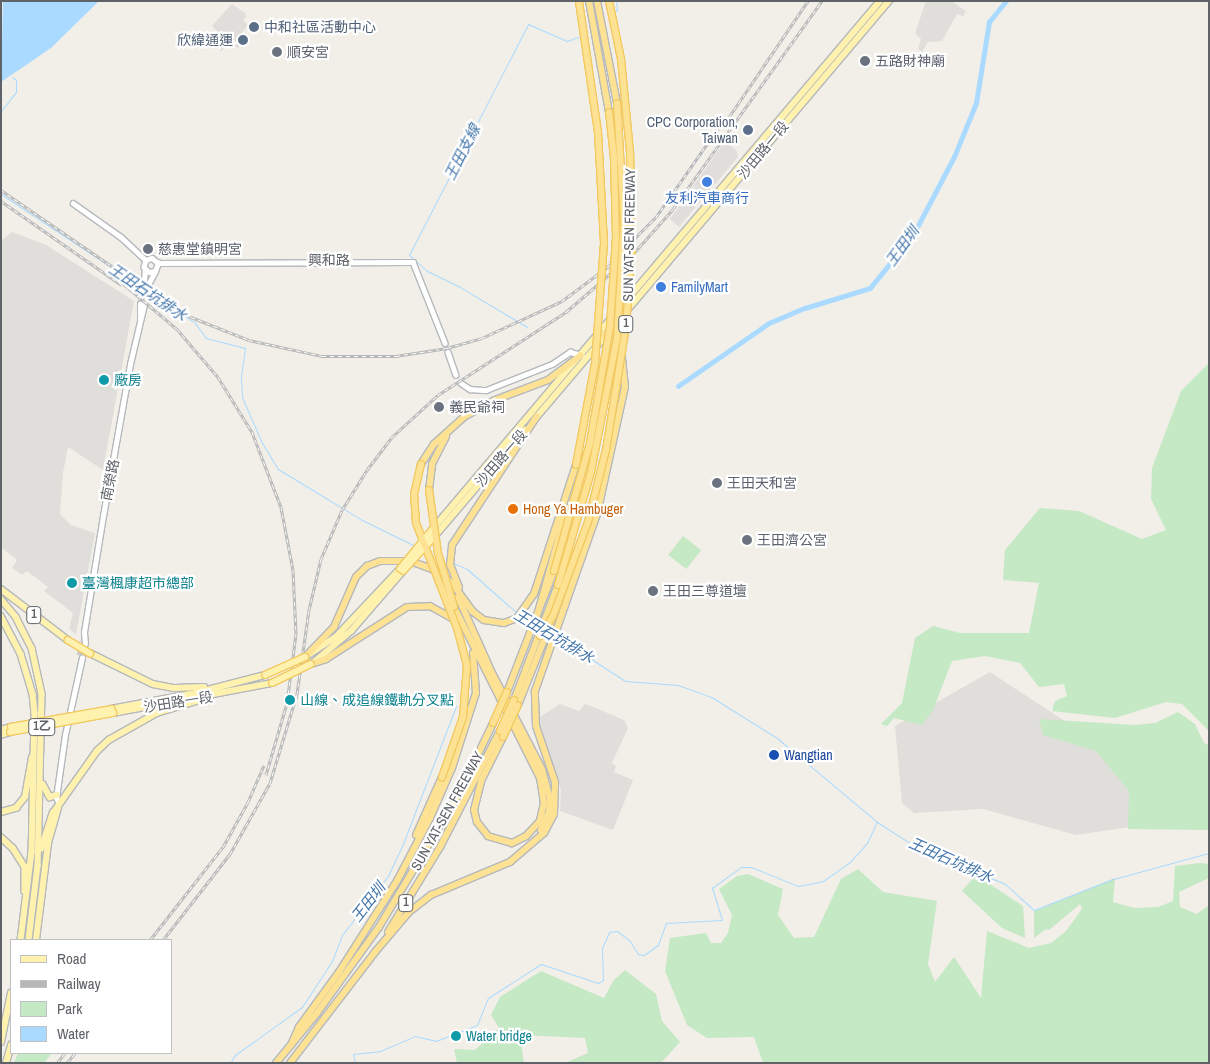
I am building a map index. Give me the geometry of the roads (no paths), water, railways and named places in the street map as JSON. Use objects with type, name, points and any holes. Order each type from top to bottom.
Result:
[{"type":"highway","points":[[305,657],[331,632],[351,584],[367,566],[387,560],[410,561],[432,569],[448,580],[479,617],[490,623],[504,624],[520,615],[534,594],[576,465],[595,363],[604,243],[598,132],[579,1]]},
{"type":"highway","name":"SUN YAT-SEN FREEWAY","points":[[276,1063],[344,978],[405,886],[459,794],[507,692],[554,571],[595,416],[614,282],[614,158],[589,1]]},
{"type":"highway","name":"SUN YAT-SEN FREEWAY","points":[[548,632],[558,584],[598,440],[620,302],[622,159],[611,65],[597,1]]},
{"type":"highway","name":"SUN YAT-SEN FREEWAY","points":[[290,1063],[375,952],[440,847],[502,734],[548,632],[578,553],[598,486],[620,374],[630,288],[630,152],[621,59],[609,1]]},
{"type":"highway","points":[[548,632],[597,514],[625,387],[622,356],[602,334]]},
{"type":"highway","points":[[377,913],[442,776],[462,717],[467,665],[457,628],[416,523],[414,494],[421,464],[434,444],[450,428],[479,408],[548,380],[584,357]]},
{"type":"highway","points":[[465,602],[450,561],[452,545],[537,416]]},
{"type":"highway","points":[[450,428],[432,464],[429,490],[438,553],[454,607],[496,692]]},
{"type":"highway","name":"SUN YAT-SEN FREEWAY","points":[[535,621],[576,465]]},
{"type":"highway","points":[[448,580],[472,624],[492,673],[546,780],[549,812],[532,844]]},
{"type":"highway","points":[[312,664],[326,659],[392,615],[419,605],[437,609],[458,623],[535,764],[542,790],[543,812],[537,826],[526,836],[512,842],[488,836],[477,822],[474,810],[482,779],[502,734]]},
{"type":"highway","points":[[375,952],[409,912],[431,895],[499,868],[532,844],[550,823],[556,804],[555,782],[540,741],[533,707],[553,616]]},
{"type":"highway","points":[[291,1046],[299,1027],[377,913],[426,826],[455,760],[476,693],[473,653]]},
{"type":"main road","name":"沙田路一段","points":[[433,533],[537,416],[602,334],[880,1]]},
{"type":"main road","name":"沙田路一段","points":[[602,334],[889,1]]},
{"type":"main road","name":"沙田路一段","points":[[1,730],[210,697],[272,684],[312,664],[351,631],[584,357]]},
{"type":"main road","name":"沙田路一段","points":[[112,711],[265,675],[305,657],[336,637],[402,570]]},
{"type":"main road","name":"沙田路一段","points":[[1,588],[68,640],[90,654],[153,684],[174,688],[211,687]]},
{"type":"main road","name":"1乙","points":[[1,599],[22,628],[37,664],[43,712],[38,866],[29,939]]},
{"type":"main road","name":"1","points":[[1,616],[21,654],[31,685],[35,751],[25,797],[16,808],[1,812]]},
{"type":"main road","points":[[38,866],[43,840],[59,804],[97,752],[119,733],[157,713],[210,697]]},
{"type":"main road","name":"沙田路一段","points":[[1,734],[11,729]]},
{"type":"main road","name":"1乙","points":[[21,939],[32,852],[35,751]]},
{"type":"main road","points":[[41,772],[45,791],[50,797],[57,794]]},
{"type":"main road","points":[[36,939],[48,844],[59,804]]},
{"type":"main road","points":[[1,837],[25,868],[26,906]]},
{"type":"main road","points":[[1,1042],[10,998]]},
{"type":"main road","points":[[6,1063],[10,1049]]},
{"type":"street","points":[[73,203],[121,238],[146,260]]},
{"type":"street","points":[[152,258],[158,263],[146,284],[146,260],[152,258]]},
{"type":"street","name":"興和路","points":[[158,263],[410,262],[416,264],[445,343]]},
{"type":"street","points":[[145,269],[155,271]]},
{"type":"street","name":"南榮路","points":[[84,641],[130,364],[142,305]]},
{"type":"street","points":[[448,352],[456,375]]},
{"type":"street","points":[[461,383],[470,389],[486,390],[547,367],[570,352],[584,357]]},
{"type":"street","points":[[59,804],[57,794],[80,658]]},
{"type":"water","points":[[3,1],[99,1],[51,48],[1,82]]},
{"type":"waterway","name":"王田支線","points":[[614,12],[617,10],[616,1]]},
{"type":"waterway","name":"王田圳","points":[[678,386],[769,323],[805,308],[870,288],[913,235],[954,157],[976,103],[989,22],[1006,1]]},
{"type":"waterway","name":"王田支線","points":[[527,327],[460,287],[427,271],[409,255],[528,24],[567,41],[581,36]]},
{"type":"waterway","points":[[1,111],[16,92],[16,80],[12,77]]},
{"type":"waterway","name":"王田石坑排水","points":[[1,194],[195,323],[206,338],[245,348],[241,377],[242,397],[261,441],[278,469],[362,520],[415,546]]},
{"type":"waterway","name":"王田石坑排水","points":[[453,563],[467,569],[518,614]]},
{"type":"waterway","name":"王田石坑排水","points":[[522,616],[531,621]]},
{"type":"waterway","name":"王田石坑排水","points":[[556,636],[625,681],[678,685],[713,698],[777,738],[877,822],[913,845],[1005,884],[1034,910],[1110,880],[1209,853]]},
{"type":"waterway","name":"王田圳","points":[[230,1063],[235,1055],[302,1007],[332,961],[342,935],[388,876],[404,841],[456,706]]},
{"type":"waterway","points":[[355,1063],[353,1054],[380,1051],[415,1036],[436,1041],[477,1025],[488,998],[541,964],[598,983],[603,980],[602,948],[609,932],[617,931],[629,940],[638,954],[644,955],[658,945],[666,923],[722,920],[712,888],[741,867],[751,867],[798,886],[823,881],[849,863],[867,843],[877,822]]},
{"type":"tunnel","points":[[140,304],[144,282]]},
{"type":"tunnel","points":[[144,305],[148,285]]},
{"type":"tunnel","points":[[79,655],[82,641]]},
{"type":"railway","points":[[725,123],[808,1]]},
{"type":"railway","points":[[164,939],[230,854],[270,783],[297,694],[309,610],[321,559],[342,510],[367,470],[392,437],[438,395],[566,312],[634,253],[673,209],[822,1]]},
{"type":"railway","points":[[610,263],[656,217],[726,117]]},
{"type":"railway","points":[[1,190],[151,293],[191,317],[249,340],[322,356],[396,356],[447,348],[482,338],[562,301],[617,260]]},
{"type":"railway","points":[[1,201],[122,285]]},
{"type":"railway","points":[[119,280],[177,329],[218,377],[252,432],[281,507],[293,570],[296,634],[287,703],[266,775]]},
{"type":"railway","points":[[151,939],[223,847],[248,802],[264,765]]},
{"type":"railway","points":[[57,1063],[64,1054]]},
{"type":"railway","points":[[67,1063],[74,1054]]},
{"type":"place","name":"中和社區活動中心","points":[[254,27]]},
{"type":"place","name":"欣緯通運","points":[[243,40]]},
{"type":"place","name":"順安宮","points":[[277,52]]},
{"type":"place","name":"五路財神廟","points":[[865,61]]},
{"type":"place","name":"CPC Corporation, Taiwan","points":[[748,130]]},
{"type":"place","name":"友利汽車商行","points":[[707,182]]},
{"type":"place","name":"慈惠堂鎮明宮","points":[[148,249]]},
{"type":"place","name":"FamilyMart","points":[[661,287]]},
{"type":"place","name":"廠房","points":[[104,380]]},
{"type":"place","name":"義民爺祠","points":[[439,407]]},
{"type":"place","name":"王田天和宮","points":[[717,483]]},
{"type":"place","name":"Hong Ya Hambuger","points":[[513,509]]},
{"type":"place","name":"王田濟公宮","points":[[747,540]]},
{"type":"place","name":"臺灣楓康超市總部","points":[[72,583]]},
{"type":"place","name":"王田三尊道壇","points":[[653,591]]},
{"type":"place","name":"山線、成追線鐵軌分叉點","points":[[290,700]]},
{"type":"place","name":"Wangtian","points":[[774,755]]},
{"type":"place","name":"Water bridge","points":[[456,1036]]}]
